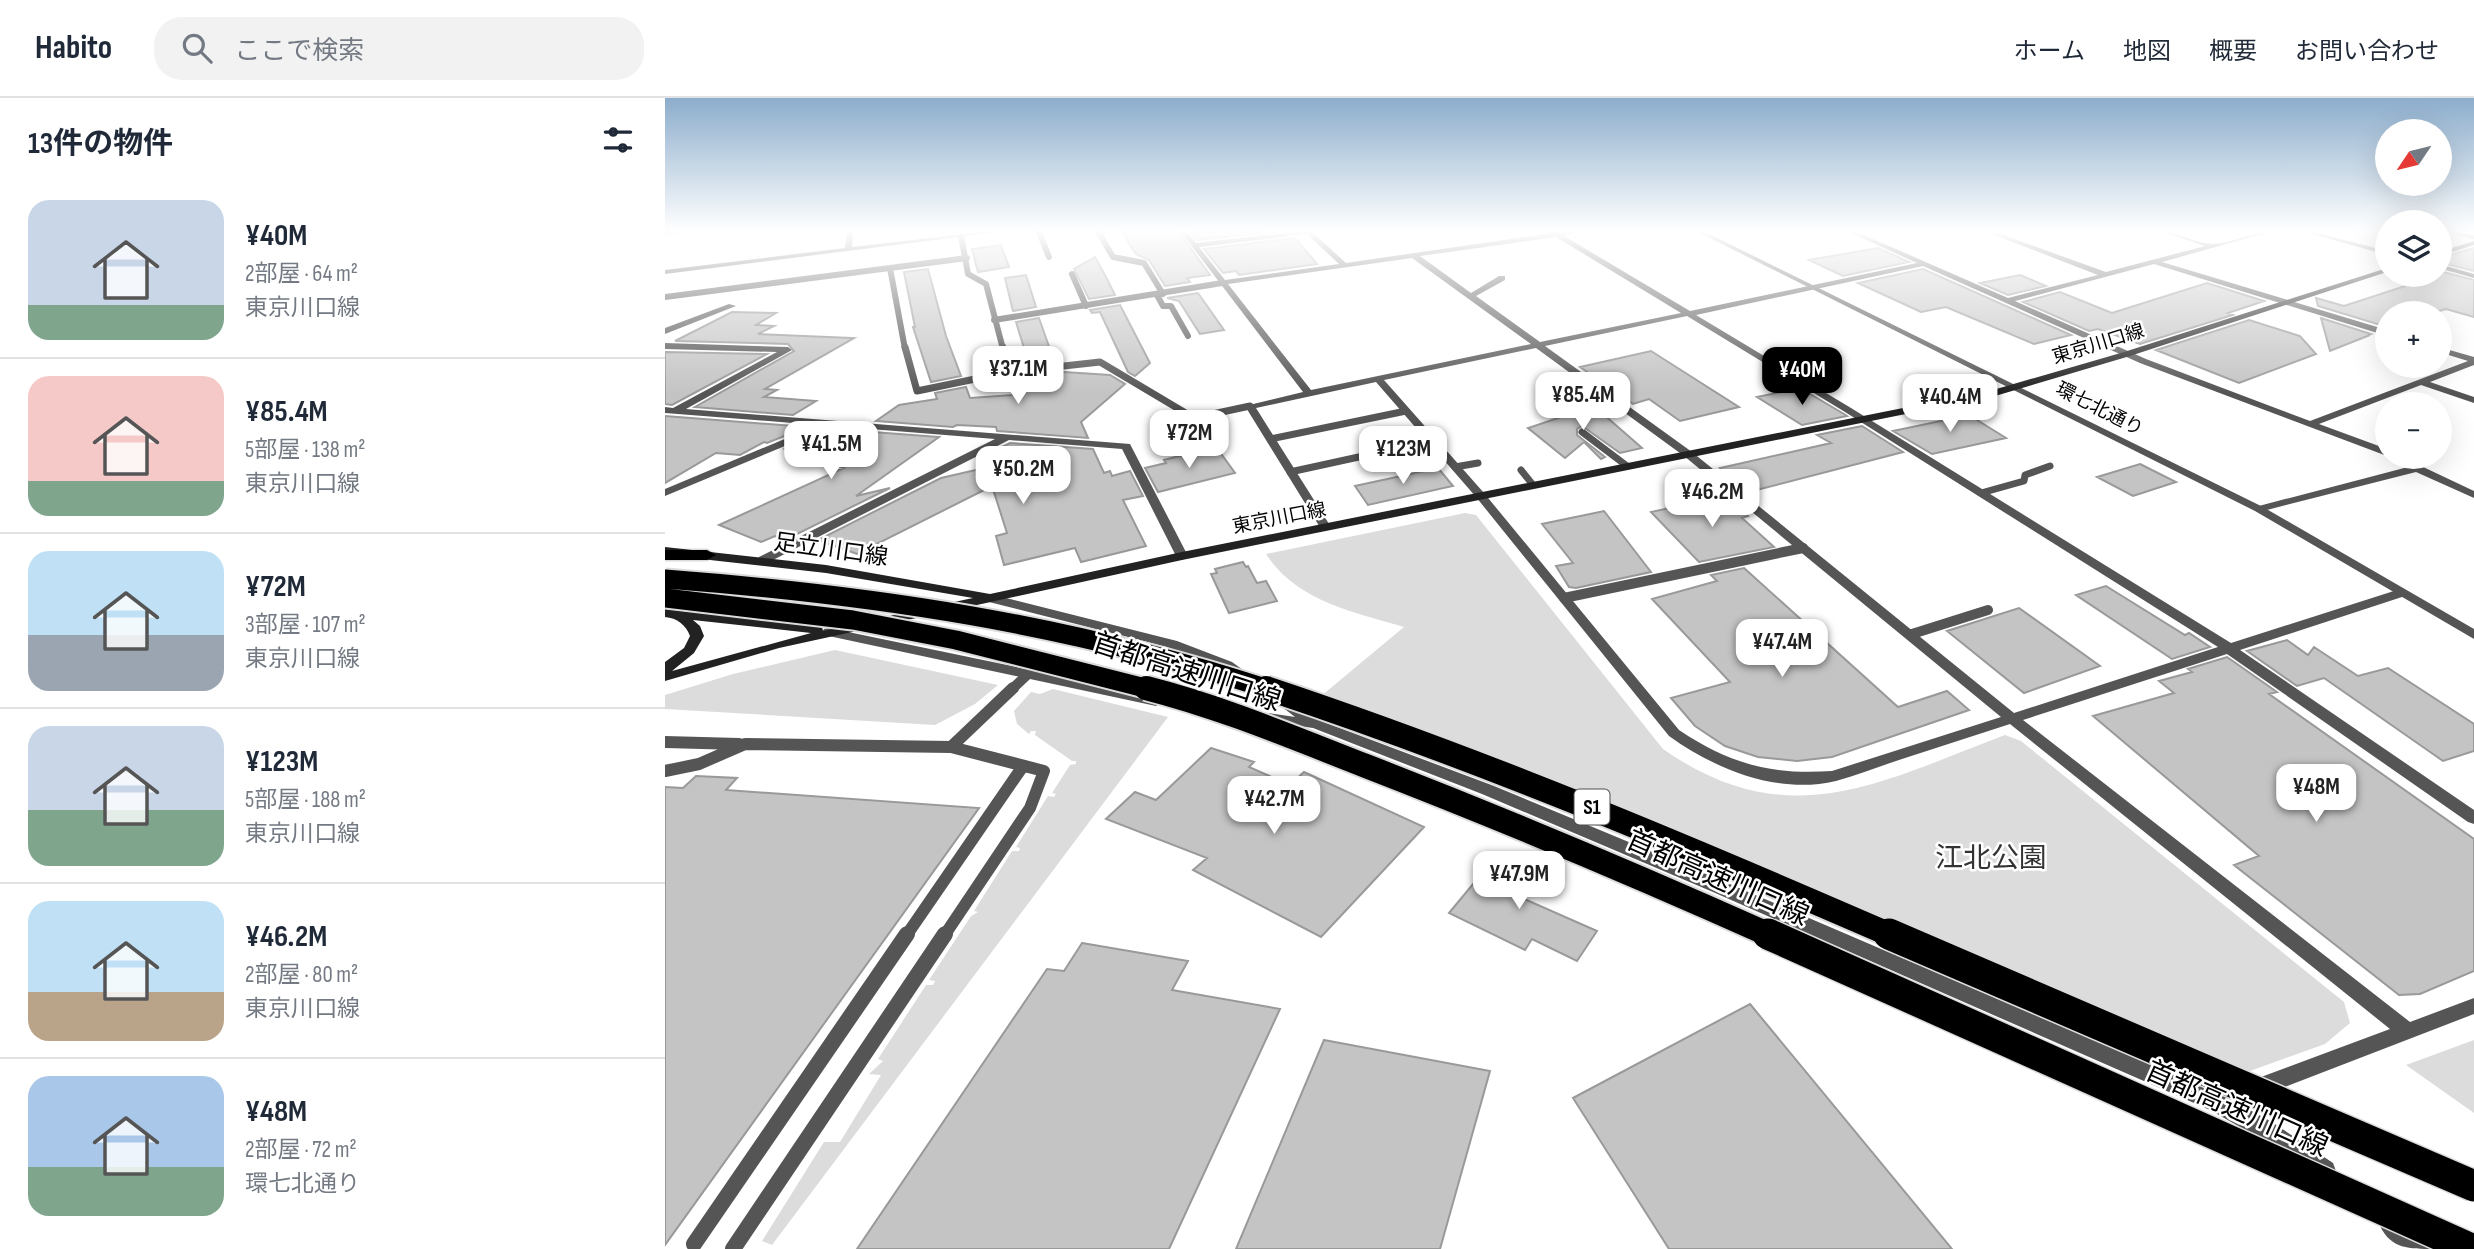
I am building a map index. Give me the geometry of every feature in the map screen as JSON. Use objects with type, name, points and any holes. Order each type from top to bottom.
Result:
[{"type":"highway","points":[[665,553],[707,555]]},
{"type":"highway","name":"首都高速川口線","points":[[665,579],[785,589],[1005,621],[1104,641],[1208,669],[1351,716],[1498,769],[1668,838],[2474,1186]]},
{"type":"highway","name":"首都高速川口線","points":[[668,608],[853,620],[956,640],[1176,696],[1470,806],[1641,877],[2471,1249]]},
{"type":"main road","name":"東京川口線","points":[[665,677],[829,632],[1182,556],[2017,388],[2338,286]]},
{"type":"main road","name":"足立川口線","points":[[707,555],[762,560],[938,587],[990,598]]},
{"type":"main road","points":[[668,608],[829,632]]},
{"type":"main road","points":[[665,669],[689,650],[697,636],[693,626],[668,608]]},
{"type":"street","points":[[1224,286],[1309,394]]},
{"type":"street","points":[[1454,286],[1688,454],[1912,634],[2014,720],[2407,1031]]},
{"type":"street","points":[[1469,297],[1489,286]]},
{"type":"street","points":[[1643,286],[2230,648],[2474,818]]},
{"type":"street","points":[[1325,527],[1250,406],[1820,286]]},
{"type":"street","points":[[1973,286],[2127,354],[2375,448]]},
{"type":"street","points":[[2008,301],[2066,286]]},
{"type":"street","points":[[2233,286],[2375,329]]},
{"type":"street","name":"環七北通り","points":[[1814,287],[2259,509],[2474,635]]},
{"type":"street","points":[[665,331],[732,306]]},
{"type":"street","points":[[665,346],[788,351],[670,411]]},
{"type":"street","points":[[2452,353],[2474,361]]},
{"type":"street","points":[[2311,424],[2474,361]]},
{"type":"street","points":[[1379,380],[1480,495],[1674,733],[1715,761],[1750,772],[1779,778],[1833,776],[2014,720],[2401,593]]},
{"type":"street","points":[[2421,382],[2474,400]]},
{"type":"street","points":[[670,411],[1126,446],[1182,556]]},
{"type":"street","points":[[665,493],[833,422]]},
{"type":"street","points":[[762,560],[1005,437]]},
{"type":"street","points":[[2259,509],[2414,469]]},
{"type":"street","points":[[2420,469],[2474,495]]},
{"type":"street","points":[[665,481],[684,485]]},
{"type":"street","points":[[990,598],[1172,644],[1227,665],[1316,724],[1488,790],[1719,887],[1921,977],[2217,1103],[2264,1129],[2315,1163],[2421,1249]]},
{"type":"street","points":[[829,632],[1173,705],[1316,724]]},
{"type":"street","points":[[2217,1103],[2474,1006]]},
{"type":"lane","points":[[665,297],[753,286]]},
{"type":"lane","points":[[893,286],[898,324],[917,391],[1009,372],[1100,362],[1194,418],[1250,406]]},
{"type":"lane","points":[[986,286],[1009,372]]},
{"type":"lane","points":[[1077,286],[1086,306]]},
{"type":"lane","points":[[1156,286],[1163,306],[1171,306],[1188,336]]},
{"type":"lane","points":[[994,320],[1207,286]]},
{"type":"lane","points":[[1270,439],[1406,411]]},
{"type":"lane","points":[[1582,432],[1627,466]]},
{"type":"lane","points":[[1290,472],[1432,441]]},
{"type":"lane","points":[[1455,467],[1478,463]]},
{"type":"lane","points":[[1981,493],[2024,481],[2025,475],[2050,466]]},
{"type":"lane","points":[[1521,470],[1533,485]]},
{"type":"lane","points":[[1565,598],[1803,548]]},
{"type":"lane","points":[[1912,634],[1988,610]]},
{"type":"lane","points":[[951,747],[1029,673]]},
{"type":"lane","points":[[665,742],[951,747],[1044,771],[1030,807],[733,1249]]},
{"type":"lane","points":[[665,771],[699,764],[745,744]]},
{"type":"lane","points":[[694,1244],[1023,766]]},
{"type":"green space","name":"江北公園","points":[[1465,513],[1476,515],[1663,749],[1708,775],[1751,790],[1793,795],[1833,793],[1916,770],[2005,735],[2021,741],[2344,1002],[2350,1023],[2325,1044],[2239,1075],[1321,696],[1404,627],[1346,610],[1309,594],[1278,570],[1266,554]]},
{"type":"green space","points":[[835,650],[998,685],[975,704],[935,725],[665,709],[665,695],[733,674]]},
{"type":"green space","points":[[1053,689],[1168,717],[772,1245],[762,1241],[824,1142],[840,1142],[881,1075],[869,1074],[883,1061],[878,1059],[926,985],[933,985],[935,981],[929,980],[971,916],[978,912],[974,911],[1012,851],[1019,851],[1020,848],[1016,847],[1048,796],[1054,797],[1056,794],[1052,793],[1070,765],[1076,764],[1076,761],[1072,761],[1035,735],[1036,731],[1029,734],[1017,724],[1014,711],[1031,692],[1040,694]]},
{"type":"green space","points":[[2474,1040],[2474,1113],[2406,1065]]},
{"type":"building","points":[[907,286],[932,286],[946,336],[961,376],[931,382]]},
{"type":"building","points":[[1007,286],[1029,286],[1036,307],[1013,311]]},
{"type":"building","points":[[1082,286],[1110,286],[1115,295],[1089,299]]},
{"type":"building","points":[[1864,286],[1960,286],[2071,335],[2034,344],[1946,307],[1921,312]]},
{"type":"building","points":[[1986,286],[2046,286],[2008,295]]},
{"type":"building","points":[[2198,286],[2216,286],[2264,301],[2228,313],[2233,315],[2140,344],[2098,329],[2089,331],[2023,302],[2060,292],[2112,313]]},
{"type":"building","points":[[2474,286],[2474,317],[2452,311],[2452,301],[2375,301],[2375,323],[2318,306],[2316,298],[2344,306],[2402,287]]},
{"type":"building","points":[[1198,293],[1224,330],[1200,334],[1179,301],[1167,298]]},
{"type":"building","points":[[1120,305],[1150,363],[1135,376],[1128,372],[1100,312],[1092,313],[1090,310]]},
{"type":"building","points":[[732,312],[776,313],[756,325],[774,326],[758,334],[854,338],[765,389],[777,390],[764,397],[816,401],[793,415],[695,407],[794,351],[788,344],[675,341]]},
{"type":"building","points":[[1039,318],[1054,361],[1029,364],[1016,322]]},
{"type":"building","points":[[2321,318],[2371,334],[2330,351]]},
{"type":"building","points":[[2249,320],[2300,336],[2316,354],[2239,383],[2156,350]]},
{"type":"building","points":[[1651,351],[1739,407],[1680,421],[1649,399],[1633,404],[1580,367]]},
{"type":"building","points":[[665,352],[767,354],[672,405],[665,404]]},
{"type":"building","points":[[1064,372],[1110,375],[1125,384],[1081,422],[1088,438],[997,431],[996,427],[953,427],[876,421],[899,405],[937,399],[935,393],[966,387],[970,398],[1013,395],[1035,384],[1032,376]]},
{"type":"building","points":[[1800,388],[1847,416],[1802,425],[1757,397]]},
{"type":"building","points":[[1594,406],[1642,448],[1620,453],[1582,426],[1577,429],[1577,435],[1605,457],[1601,459],[1584,442],[1565,458],[1528,428]]},
{"type":"building","points":[[1969,415],[2006,438],[1932,454],[1893,431]]},
{"type":"building","points":[[665,416],[807,427],[764,442],[740,455],[716,453],[665,483]]},
{"type":"building","points":[[1862,426],[1903,452],[1749,492],[1720,468],[1831,443],[1817,435]]},
{"type":"building","points":[[833,429],[939,437],[856,496],[890,488],[785,540],[775,536],[761,542],[719,525],[844,468],[785,449]]},
{"type":"building","points":[[1010,443],[1093,449],[1104,473],[1110,471],[1112,476],[1130,471],[1143,496],[1123,500],[1146,546],[1081,562],[1075,548],[1004,565],[996,536],[1007,533],[992,486],[857,554],[818,540],[941,478],[1002,464],[1000,448]]},
{"type":"building","points":[[1200,451],[1203,455],[1219,451],[1235,473],[1158,492],[1145,468]]},
{"type":"building","points":[[2140,464],[2176,482],[2133,496],[2097,477]]},
{"type":"building","points":[[1438,468],[1453,486],[1368,505],[1355,486]]},
{"type":"building","points":[[1726,496],[1748,516],[1742,518],[1774,547],[1699,562],[1651,512]]},
{"type":"building","points":[[1604,511],[1651,572],[1576,588],[1569,587],[1556,566],[1573,563],[1542,524]]},
{"type":"building","points":[[1243,562],[1257,583],[1266,581],[1277,601],[1229,613],[1211,574],[1217,573],[1215,569]]},
{"type":"building","points":[[1744,568],[1898,707],[1947,691],[1969,710],[1832,757],[1797,761],[1758,757],[1725,746],[1695,726],[1671,698],[1730,682],[1652,599],[1717,581],[1711,575]]},
{"type":"building","points":[[2106,586],[2185,635],[2189,633],[2210,647],[2172,659],[2076,595]]},
{"type":"building","points":[[2019,608],[2100,666],[2024,693],[1947,631]]},
{"type":"building","points":[[2287,640],[2308,655],[2314,647],[2358,676],[2388,668],[2474,724],[2474,751],[2443,761],[2324,678],[2297,686],[2247,651]]},
{"type":"building","points":[[2227,657],[2277,692],[2269,694],[2474,839],[2474,971],[2420,994],[2399,995],[2234,865],[2259,856],[2093,716],[2174,693],[2159,681],[2192,672],[2188,669]]},
{"type":"building","points":[[1211,748],[1254,762],[1249,767],[1290,785],[1304,772],[1424,827],[1321,937],[1193,870],[1207,858],[1106,819],[1135,792],[1156,800]]},
{"type":"building","points":[[696,776],[737,778],[726,790],[979,808],[665,1245],[665,787],[683,788]]},
{"type":"building","points":[[1498,854],[1541,873],[1522,898],[1597,931],[1577,961],[1532,939],[1525,950],[1449,913]]},
{"type":"building","points":[[1082,943],[1188,961],[1172,990],[1280,1009],[1169,1249],[857,1249],[1047,969],[1064,971]]},
{"type":"building","points":[[1750,1004],[1952,1249],[1669,1249],[1573,1098]]},
{"type":"building","points":[[1324,1040],[1490,1071],[1440,1249],[1236,1249]]}]
